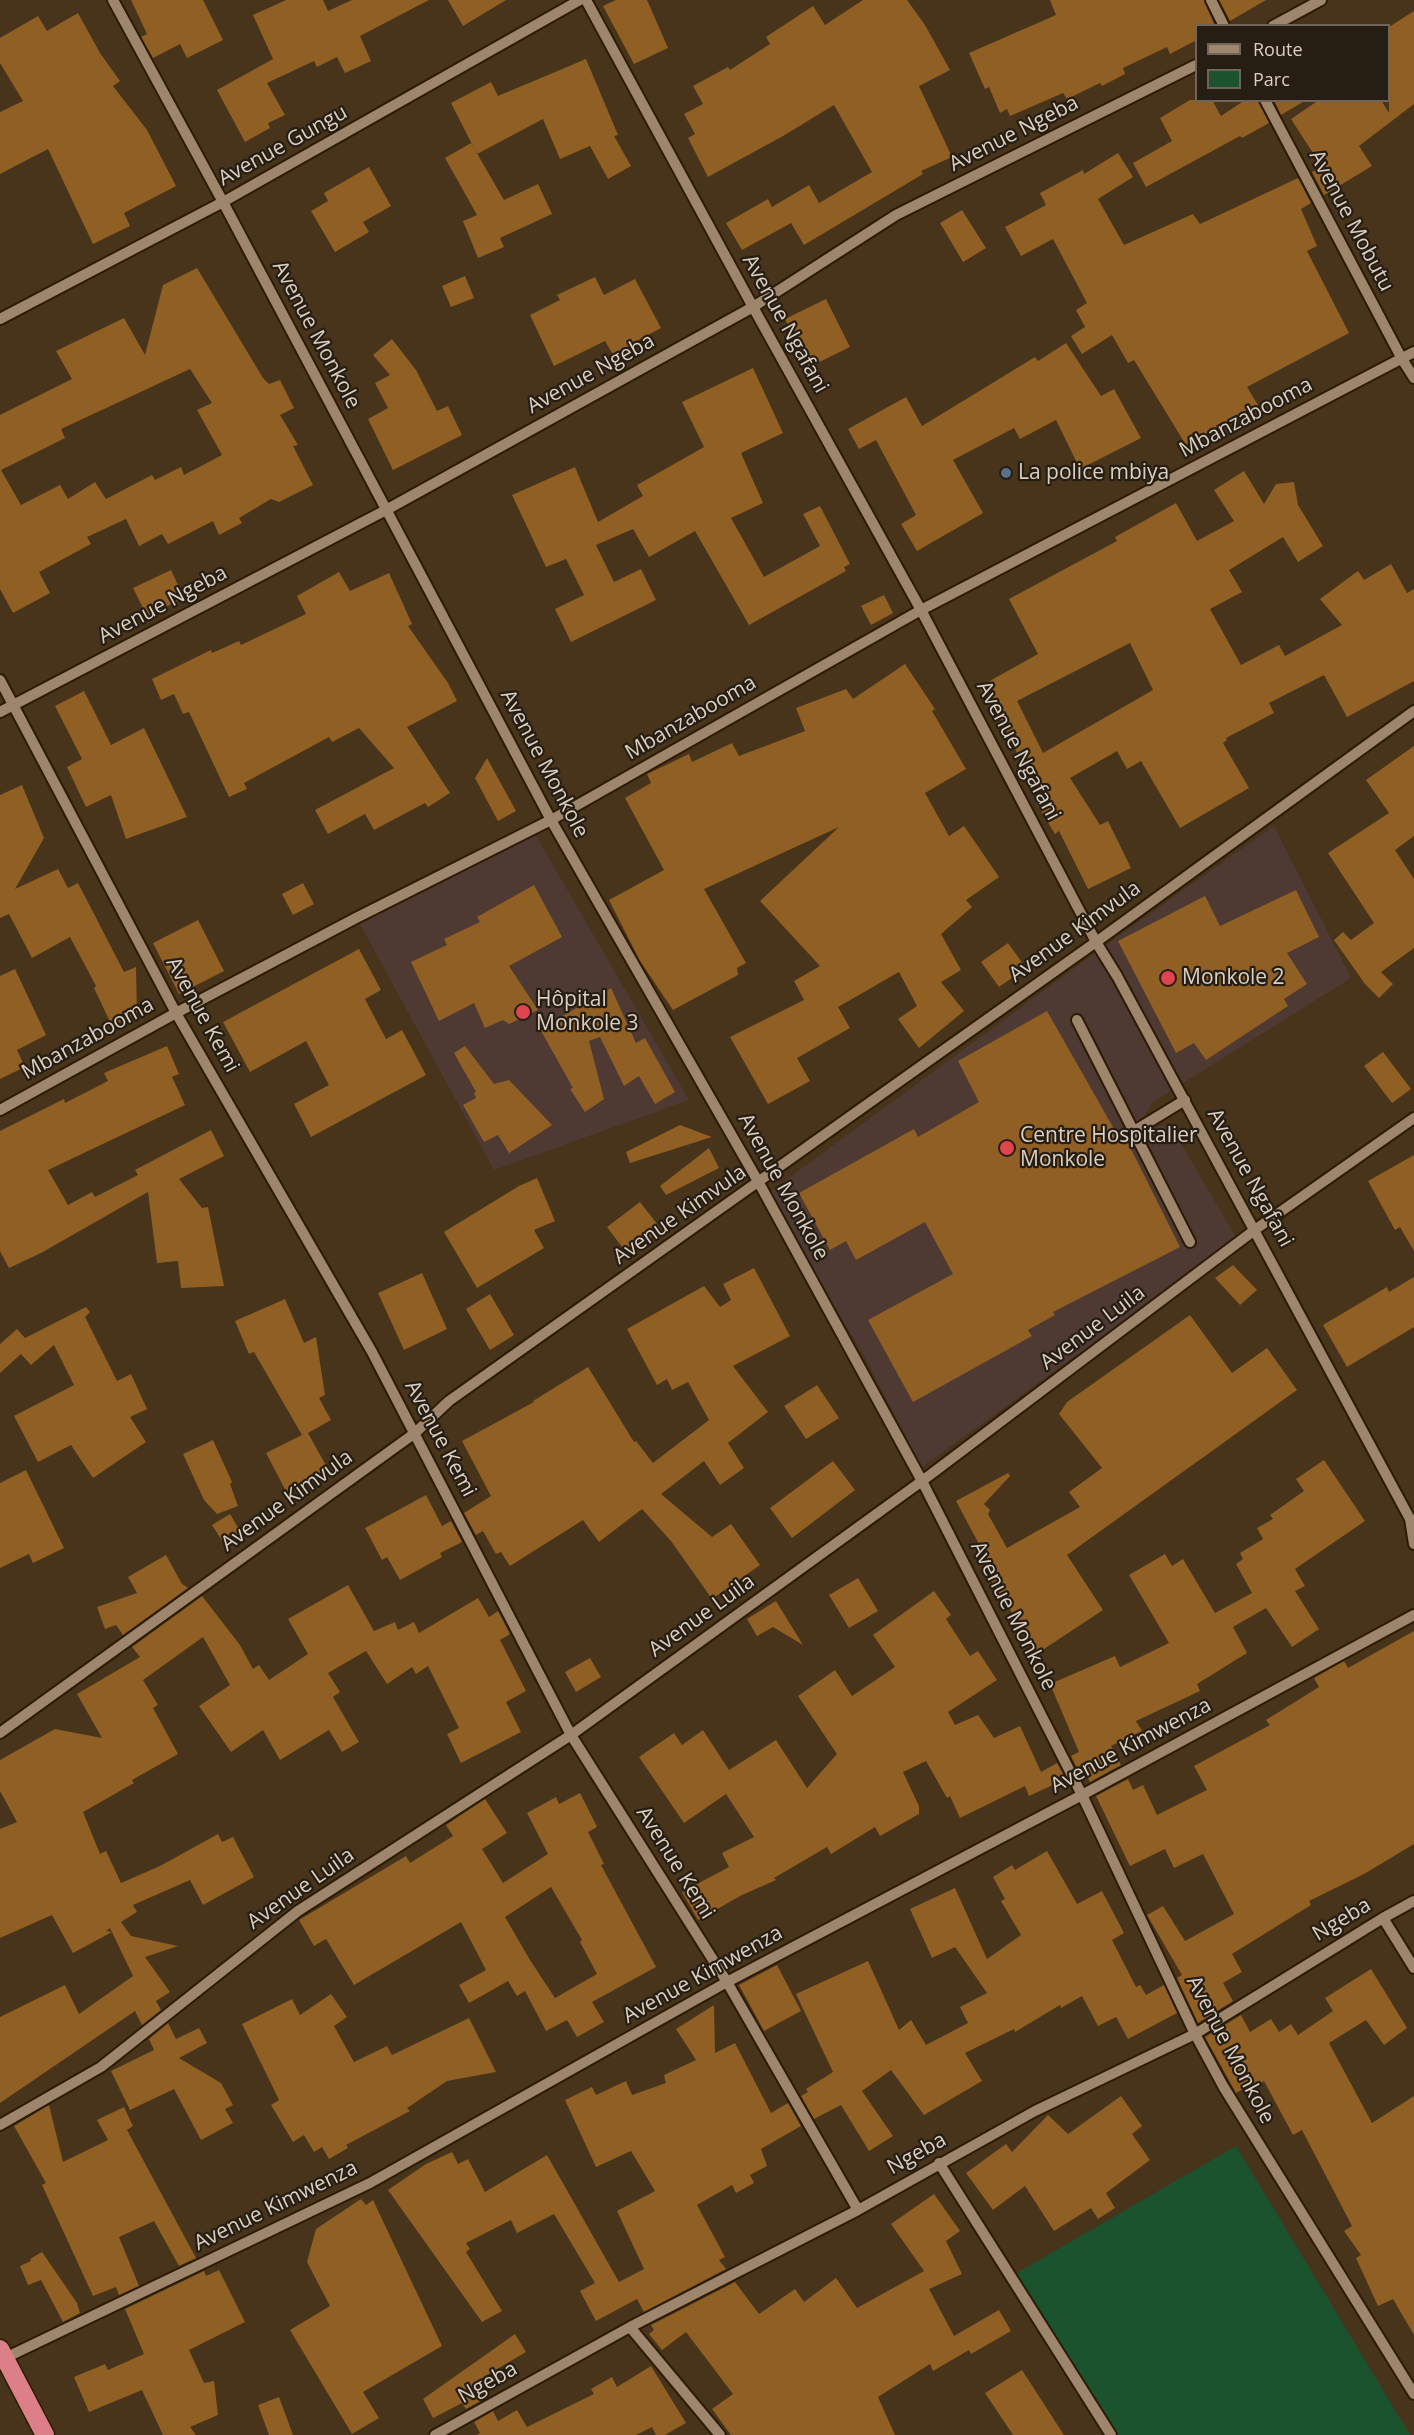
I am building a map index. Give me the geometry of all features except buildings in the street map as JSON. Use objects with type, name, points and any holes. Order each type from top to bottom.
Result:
[{"type":"highway","points":[[2,2354],[45,2435]]},
{"type":"street","name":"Avenue Monkole","points":[[113,0],[223,202],[551,820],[759,1182],[922,1481],[1082,1795],[1195,2034],[1223,2086],[1414,2394]]},
{"type":"street","name":"Avenue Gungu","points":[[0,319],[223,202],[580,0]]},
{"type":"street","name":"Avenue Ngafani","points":[[586,0],[921,610],[1096,942],[1118,975],[1412,1519],[1414,1544]]},
{"type":"street","points":[[1211,0],[1223,24]]},
{"type":"street","points":[[1277,24],[1321,0]]},
{"type":"street","name":"Avenue Ngeba","points":[[0,712],[386,510],[753,307],[896,215],[1195,66]]},
{"type":"street","name":"Avenue Mobutu","points":[[1265,102],[1414,378]]},
{"type":"street","name":"Mbanzabooma","points":[[0,1110],[176,1013],[356,918],[551,820],[921,610],[1414,352]]},
{"type":"street","name":"Avenue Kemi","points":[[0,680],[176,1013],[366,1342],[415,1432],[571,1735],[727,1982],[858,2210]]},
{"type":"street","name":"Avenue Kimvula","points":[[0,1733],[415,1432],[449,1401],[1096,942],[1414,711]]},
{"type":"street","points":[[1077,1020],[1190,1242]]},
{"type":"street","points":[[1134,1131],[1185,1100]]},
{"type":"street","name":"Avenue Luila","points":[[0,2125],[101,2067],[298,1911],[571,1735],[922,1481],[1256,1229],[1414,1119]]},
{"type":"street","name":"Avenue Kimwenza","points":[[2,2354],[370,2183],[727,1982],[1082,1795],[1414,1615]]},
{"type":"street","name":"Ngeba","points":[[435,2435],[630,2327],[858,2210],[1035,2111],[1195,2034],[1414,1901]]},
{"type":"street","points":[[1383,1918],[1414,1968]]},
{"type":"street","points":[[939,2163],[1111,2435]]},
{"type":"street","points":[[630,2327],[720,2435]]},
{"type":"shaded area","name":"Centre Hospitalier Monkole","points":[[1274,826],[1351,978],[1153,1102],[1146,1113],[1154,1127],[1163,1125],[1173,1130],[1237,1239],[922,1467],[863,1354],[825,1291],[771,1191],[1110,942]]},
{"type":"shaded area","name":"Hôpital Monkole 3","points":[[535,834],[689,1100],[494,1170],[360,924]]},
{"type":"green space","points":[[1236,2146],[1410,2435],[1115,2435],[1015,2274]]},
{"type":"place","name":"La police mbiya","points":[[1006,473]]},
{"type":"place","name":"Monkole 2","points":[[1168,978]]},
{"type":"place","name":"Hôpital Monkole 3","points":[[523,1012]]},
{"type":"place","name":"Centre Hospitalier Monkole","points":[[1007,1148]]}]
